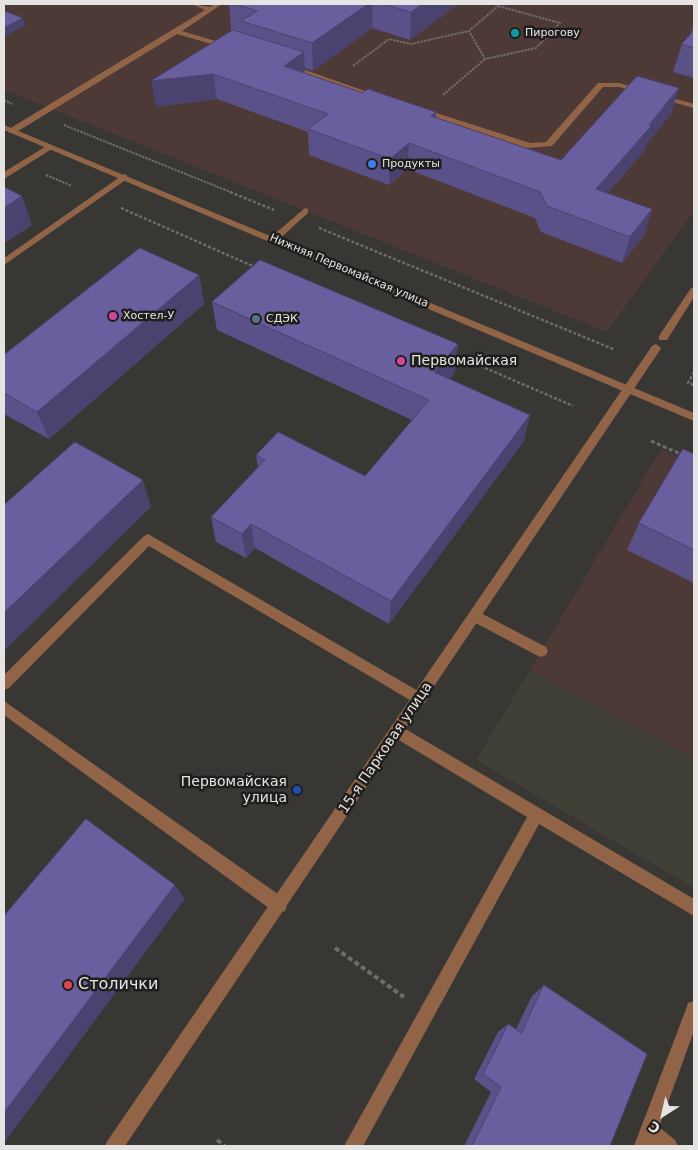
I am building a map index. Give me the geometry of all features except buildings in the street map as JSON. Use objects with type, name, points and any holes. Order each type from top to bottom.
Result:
[{"type":"street","points":[[194,4],[210,9]]},
{"type":"street","points":[[8,129],[219,4]]},
{"type":"street","points":[[176,30],[240,52]]},
{"type":"street","points":[[277,64],[387,100]]},
{"type":"street","points":[[414,109],[530,146],[549,144],[601,85],[619,85],[694,106]]},
{"type":"street","name":"Нижняя Первомайская улица","points":[[8,129],[694,417]]},
{"type":"street","points":[[4,176],[51,147]]},
{"type":"street","points":[[4,262],[124,177]]},
{"type":"street","points":[[274,240],[305,211]]},
{"type":"street","points":[[663,338],[694,290]]},
{"type":"street","name":"15-я Парковая улица","points":[[114,1146],[420,699],[656,348]]},
{"type":"street","points":[[4,684],[148,539],[420,699]]},
{"type":"street","points":[[476,616],[541,651]]},
{"type":"street","points":[[4,707],[278,905]]},
{"type":"street","points":[[397,731],[694,908]]},
{"type":"street","points":[[353,1146],[536,815]]},
{"type":"street","points":[[669,1146],[646,1139],[694,1009]]},
{"type":"path","points":[[332,82],[389,39],[411,44],[469,31],[498,6],[560,23],[536,48],[485,59],[424,112]]},
{"type":"path","points":[[469,31],[485,59]]},
{"type":"path","points":[[22,165],[257,268]]},
{"type":"path","points":[[447,351],[573,406]]},
{"type":"path","points":[[694,372],[688,383],[694,385]]},
{"type":"path","points":[[651,441],[683,455]]},
{"type":"path","points":[[335,948],[427,1013]]},
{"type":"path","points":[[217,1140],[225,1146]]},
{"type":"shaded area","points":[[4,4],[694,4],[694,211],[607,332],[4,90]]},
{"type":"shaded area","points":[[661,449],[694,463],[694,758],[530,670]]},
{"type":"shaded area","points":[[530,670],[694,758],[694,888],[476,760]]},
{"type":"place","name":"Пирогову","points":[[515,33]]},
{"type":"place","name":"Продукты","points":[[372,164]]},
{"type":"place","name":"Хостел-У","points":[[113,316]]},
{"type":"place","name":"СДЭК","points":[[256,319]]},
{"type":"place","name":"Первомайская","points":[[401,361]]},
{"type":"place","name":"Первомайская улица","points":[[297,790]]},
{"type":"place","name":"Столички","points":[[68,985]]}]
